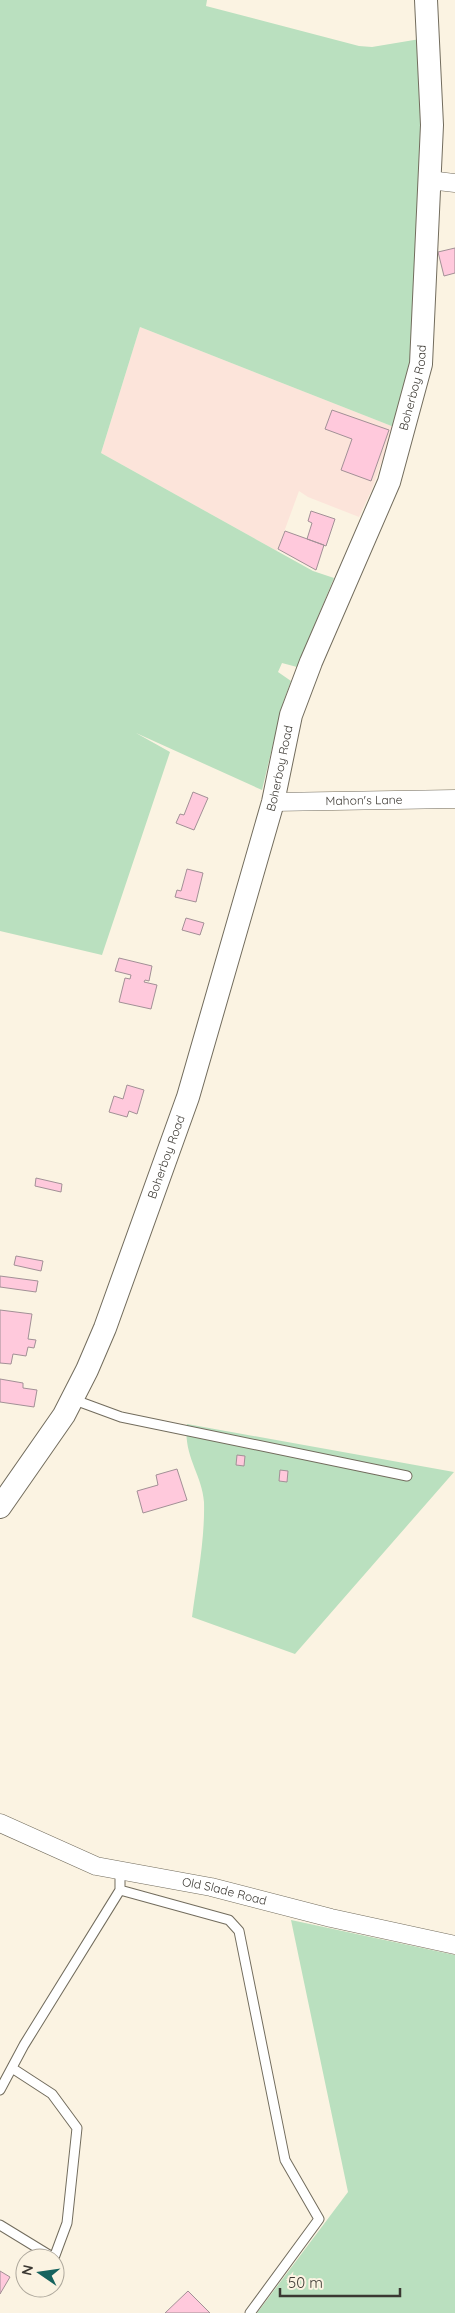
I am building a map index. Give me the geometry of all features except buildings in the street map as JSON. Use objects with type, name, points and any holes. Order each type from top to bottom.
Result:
[{"type":"street","name":"Boherboy Road","points":[[0,1507],[72,1399],[105,1328],[188,1097],[273,802],[291,716],[311,662],[389,482],[421,364],[432,125],[426,0]]},
{"type":"street","points":[[429,180],[455,183]]},
{"type":"street","name":"Mahon's Lane","points":[[273,802],[455,799]]},
{"type":"street","name":"Old Slade Road","points":[[0,1823],[96,1866],[211,1887],[330,1918],[455,1945]]},
{"type":"lane","points":[[72,1399],[121,1417],[407,1476]]},
{"type":"lane","points":[[0,2090],[120,1890],[120,1870]]},
{"type":"lane","points":[[120,1890],[229,1920],[239,1931],[285,2160],[319,2219],[250,2313]]},
{"type":"lane","points":[[12,2068],[52,2094],[76,2128],[67,2223],[58,2248]]},
{"type":"lane","points":[[0,2225],[38,2248]]},
{"type":"shaded area","points":[[140,327],[394,427],[372,489],[359,517],[308,497],[299,491],[277,551],[101,453]]},
{"type":"green space","points":[[0,0],[207,0],[206,6],[359,46],[372,47],[420,39],[424,128],[410,359],[405,390],[394,427],[140,327],[101,453],[313,571],[334,578],[297,667],[282,663],[278,672],[291,681],[283,703],[262,790],[136,733],[170,752],[102,955],[0,931]]},
{"type":"green space","points":[[187,1424],[454,1472],[295,1654],[192,1617],[202,1545],[204,1502],[203,1492],[188,1446]]},
{"type":"green space","points":[[291,1920],[455,1955],[455,2313],[257,2313],[348,2192]]}]
